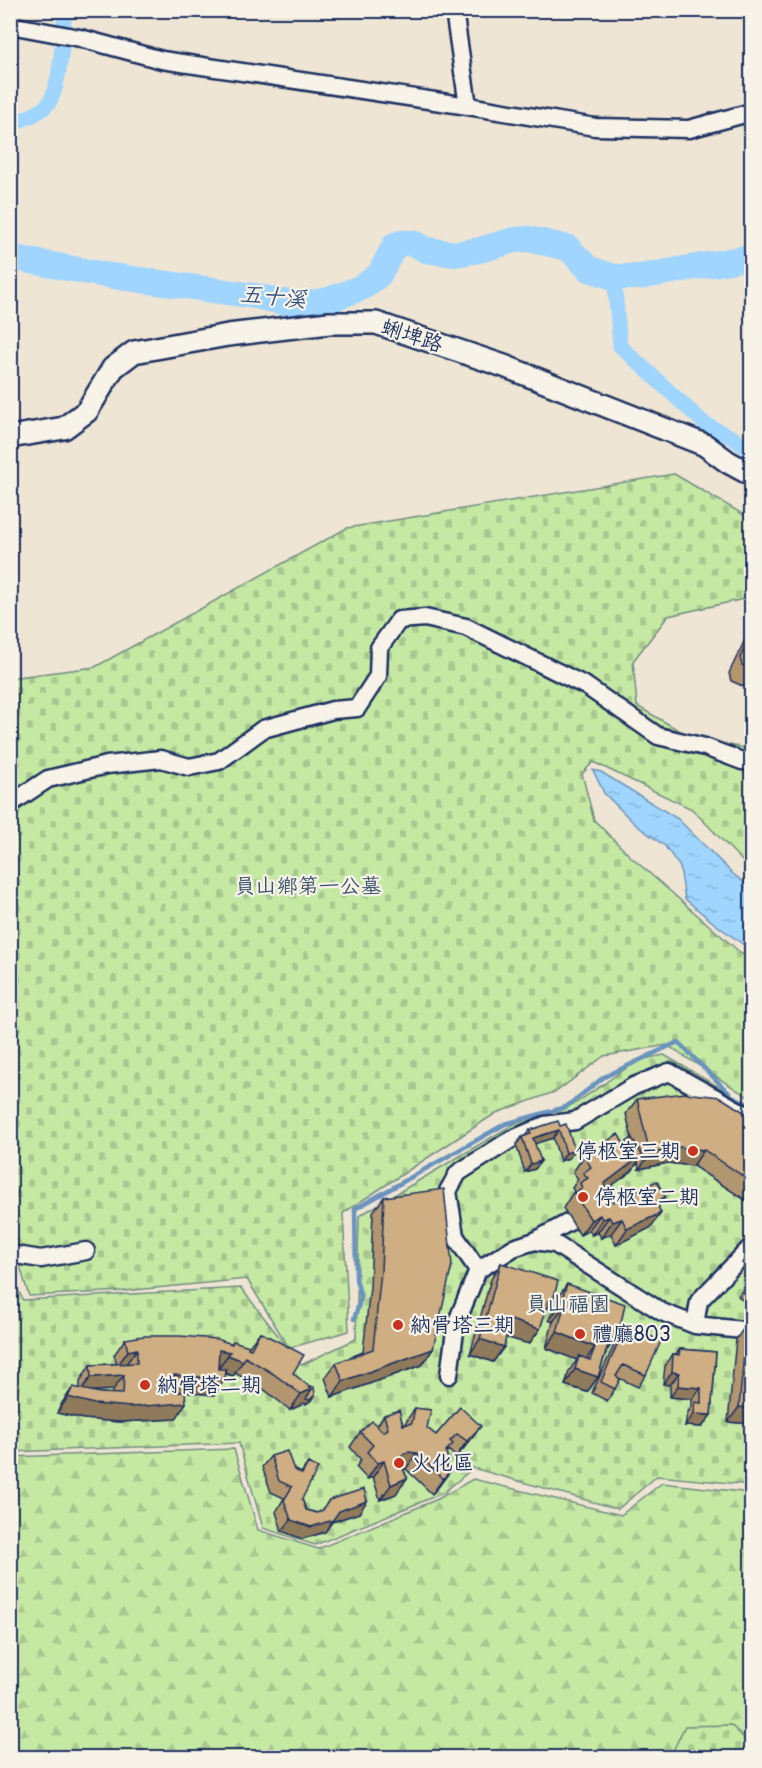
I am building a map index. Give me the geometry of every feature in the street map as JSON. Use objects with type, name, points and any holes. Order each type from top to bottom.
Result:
[{"type":"street","points":[[454,10],[468,106]]},
{"type":"street","points":[[10,25],[80,38],[162,60],[595,127],[689,129],[752,112]]},
{"type":"street","name":"蜊埤路","points":[[10,437],[64,428],[87,411],[113,368],[134,352],[228,335],[329,323],[376,323],[504,366],[705,445],[728,462],[752,475]]},
{"type":"street","points":[[10,804],[48,779],[107,765],[161,759],[189,767],[219,761],[262,729],[333,710],[357,708],[378,676],[379,648],[399,620],[425,618],[466,627],[586,686],[658,736],[705,747],[742,761],[752,762]]},
{"type":"street","points":[[478,1270],[455,1236],[448,1191],[458,1173],[510,1140],[545,1125],[575,1121],[634,1086],[669,1072],[752,1118]]},
{"type":"street","points":[[449,1375],[456,1324],[478,1270],[513,1248],[535,1241],[571,1221]]},
{"type":"street","points":[[535,1241],[555,1244],[662,1312],[695,1325],[752,1331]]},
{"type":"street","points":[[695,1325],[699,1300],[752,1246]]},
{"type":"street","points":[[10,1254],[41,1259],[86,1251]]},
{"type":"green space","name":"員山鄉第一公墓","points":[[674,474],[751,519],[751,593],[748,598],[668,616],[633,661],[637,706],[692,738],[751,749],[751,870],[692,809],[593,762],[582,774],[594,820],[631,857],[751,962],[751,1099],[667,1045],[604,1056],[557,1091],[496,1113],[343,1213],[349,1331],[289,1348],[247,1279],[124,1291],[29,1296],[20,1266],[10,1262],[10,678],[95,667],[347,528]]},
{"type":"green space","name":"員山福園","points":[[664,1055],[751,1106],[751,1485],[657,1476],[618,1509],[473,1468],[443,1493],[315,1545],[263,1528],[239,1443],[11,1452],[10,1273],[23,1300],[241,1288],[301,1365],[356,1339],[359,1216],[514,1124],[576,1103],[638,1060]]},
{"type":"green space","points":[[234,1449],[258,1530],[318,1549],[438,1499],[473,1479],[621,1515],[662,1483],[751,1493],[751,1757],[11,1757],[10,1457]]},
{"type":"green space","points":[[731,1725],[751,1745],[751,1757],[670,1757],[685,1726]]},
{"type":"water","points":[[593,770],[601,772],[678,819],[732,873],[751,888],[751,950],[685,899],[680,867],[665,846],[636,825],[604,793]]},
{"type":"building","points":[[752,632],[752,669],[742,665],[740,658]]},
{"type":"building","name":"停柩室三期","points":[[685,1093],[720,1097],[752,1117],[752,1182],[704,1150],[679,1147],[650,1154],[637,1099]]},
{"type":"building","points":[[558,1121],[560,1126],[566,1124],[575,1150],[566,1153],[559,1130],[533,1138],[541,1161],[531,1164],[522,1137],[531,1134],[530,1130]]},
{"type":"building","points":[[618,1134],[624,1144],[632,1138],[642,1155],[604,1184],[613,1202],[657,1181],[665,1197],[656,1202],[661,1213],[627,1229],[622,1219],[612,1222],[609,1217],[602,1219],[600,1215],[591,1220],[574,1193],[582,1188],[580,1183],[588,1178],[583,1173],[591,1167],[584,1156]]},
{"type":"building","name":"納骨塔三期","points":[[444,1189],[452,1265],[433,1349],[343,1381],[336,1363],[373,1349],[381,1271],[384,1197]]},
{"type":"building","points":[[501,1263],[558,1281],[553,1301],[549,1300],[540,1329],[501,1317],[497,1330],[507,1333],[504,1347],[480,1339]]},
{"type":"building","points":[[567,1284],[625,1304],[619,1333],[612,1332],[598,1377],[575,1369],[579,1356],[590,1360],[595,1347],[557,1332],[564,1306],[560,1305]]},
{"type":"building","points":[[747,1324],[752,1324],[752,1408],[739,1407]]},
{"type":"building","points":[[632,1328],[661,1341],[646,1375],[623,1365],[616,1376],[620,1379],[615,1389],[601,1382],[623,1331],[629,1334]]},
{"type":"building","points":[[260,1332],[304,1355],[293,1373],[312,1389],[301,1394],[245,1357],[243,1361],[228,1355],[230,1352],[219,1350],[218,1369],[226,1369],[225,1379],[174,1375],[173,1392],[185,1392],[186,1403],[131,1407],[94,1404],[68,1397],[73,1387],[100,1393],[123,1394],[124,1375],[91,1377],[90,1365],[137,1363],[137,1349],[128,1351],[125,1339],[144,1336],[179,1336],[217,1339],[232,1344],[233,1341],[249,1346],[248,1348],[251,1349]]},
{"type":"building","points":[[680,1349],[716,1352],[711,1415],[694,1414],[695,1402],[701,1403],[701,1388],[678,1386],[679,1373],[672,1372],[673,1354],[679,1355]]},
{"type":"building","points":[[307,1385],[314,1387],[315,1395],[309,1400],[306,1399],[312,1389]]},
{"type":"building","points":[[460,1407],[481,1426],[467,1441],[457,1434],[450,1441],[453,1444],[446,1451],[448,1460],[445,1463],[450,1471],[443,1479],[417,1453],[408,1452],[399,1459],[407,1478],[391,1485],[384,1461],[378,1463],[367,1452],[373,1445],[360,1432],[372,1421],[383,1432],[388,1429],[384,1415],[399,1410],[403,1425],[412,1423],[415,1408],[431,1410],[427,1428],[436,1435]]},
{"type":"building","points":[[287,1451],[294,1470],[302,1474],[308,1463],[318,1468],[302,1499],[306,1510],[317,1513],[323,1510],[329,1500],[364,1489],[367,1501],[339,1511],[333,1520],[311,1527],[291,1520],[284,1500],[292,1487],[279,1481],[271,1456]]},
{"type":"waterway","points":[[10,124],[40,111],[48,104],[52,96],[61,59],[65,10]]},
{"type":"waterway","name":"五十溪","points":[[10,257],[105,275],[307,304],[329,300],[363,287],[379,275],[395,245],[401,243],[413,243],[426,250],[455,254],[480,250],[514,240],[529,239],[568,248],[589,269],[614,277],[639,277],[752,257]]},
{"type":"waterway","points":[[614,277],[620,346],[705,424],[733,438],[752,452]]},
{"type":"waterway","points":[[354,1319],[361,1298],[356,1279],[355,1209],[505,1124],[566,1107],[604,1077],[678,1042],[732,1096],[752,1106]]},
{"type":"place","name":"停柩室三期","points":[[693,1151]]},
{"type":"place","name":"停柩室二期","points":[[583,1197]]},
{"type":"place","name":"納骨塔三期","points":[[398,1325]]},
{"type":"place","name":"禮廳803","points":[[580,1334]]},
{"type":"place","name":"納骨塔二期","points":[[145,1385]]},
{"type":"place","name":"火化區","points":[[399,1463]]}]
